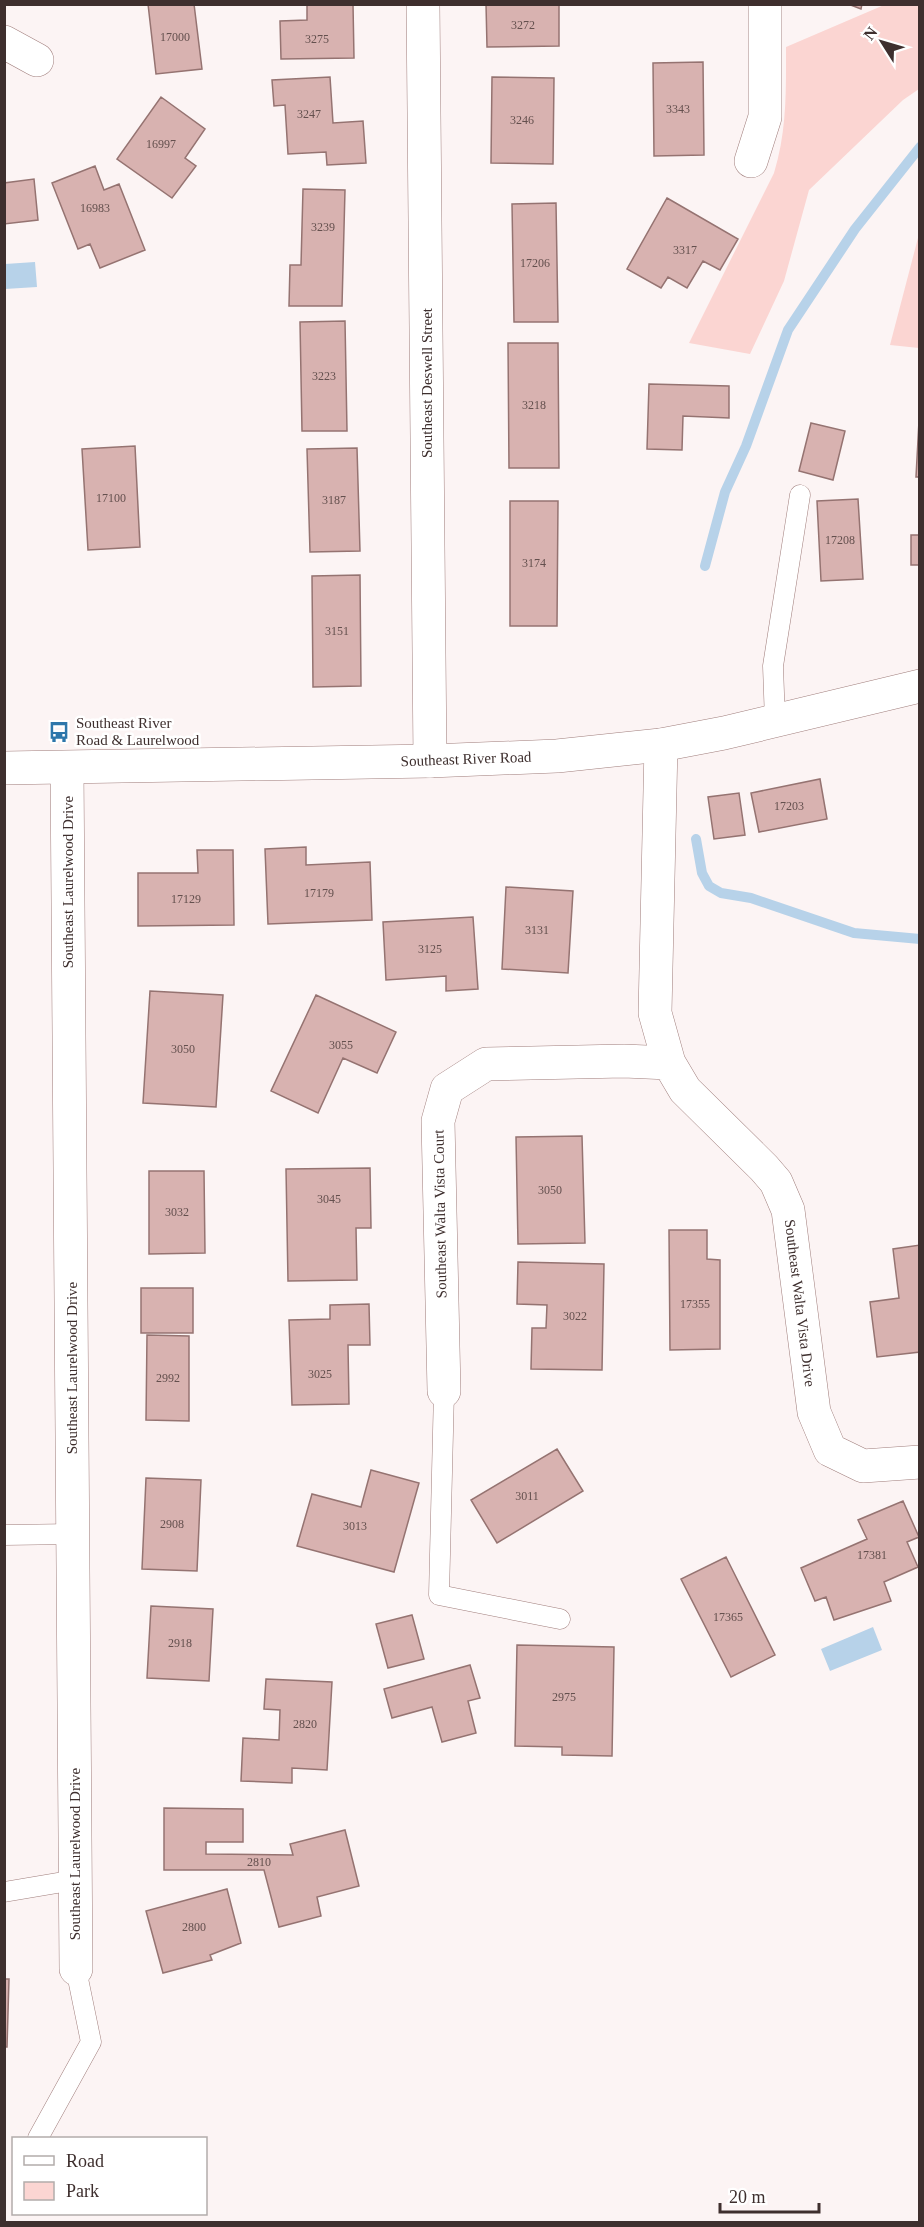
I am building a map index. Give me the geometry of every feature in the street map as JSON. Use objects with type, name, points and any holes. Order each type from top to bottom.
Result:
[{"type":"street","name":"Southeast Deswell Street","points":[[423,4],[430,761]]},
{"type":"street","points":[[751,161],[765,117],[765,4]]},
{"type":"street","points":[[4,42],[37,60]]},
{"type":"street","name":"Southeast River Road","points":[[4,768],[430,761],[557,756],[661,745],[920,687]]},
{"type":"street","name":"Southeast Walta Vista Drive","points":[[661,745],[655,1013],[669,1063],[685,1090],[776,1182],[788,1210],[814,1412],[830,1450],[863,1466],[920,1462]]},
{"type":"street","name":"Southeast Laurelwood Drive","points":[[67,768],[76,1969]]},
{"type":"street","name":"Southeast Walta Vista Court","points":[[444,1391],[438,1121],[447,1089],[486,1064],[624,1061],[669,1063]]},
{"type":"lane","points":[[775,721],[773,666],[800,495]]},
{"type":"lane","points":[[444,1391],[439,1595],[560,1619]]},
{"type":"lane","points":[[4,1535],[73,1534]]},
{"type":"lane","points":[[4,1892],[75,1880]]},
{"type":"lane","points":[[39,2137],[91,2042],[76,1969]]},
{"type":"green space","points":[[884,5],[919,5],[919,89],[903,100],[809,190],[784,281],[750,354],[689,343],[774,173],[784,126],[786,47]]},
{"type":"green space","points":[[919,234],[919,348],[890,345]]},
{"type":"water","points":[[35,262],[37,287],[5,289],[5,264]]},
{"type":"water","points":[[873,1627],[882,1650],[830,1671],[821,1649]]},
{"type":"building","points":[[148,4],[194,4],[202,69],[156,74]]},
{"type":"building","points":[[307,4],[353,4],[354,58],[281,59],[280,21],[307,20]]},
{"type":"building","points":[[486,4],[559,4],[559,46],[487,47]]},
{"type":"building","points":[[848,4],[862,4],[861,9]]},
{"type":"building","points":[[703,62],[704,155],[654,156],[653,63]]},
{"type":"building","points":[[330,77],[333,123],[363,121],[366,163],[327,165],[326,152],[288,154],[285,105],[274,106],[272,80]]},
{"type":"building","points":[[492,77],[554,78],[553,164],[491,163]]},
{"type":"building","points":[[161,97],[205,129],[185,158],[196,166],[172,198],[117,159]]},
{"type":"building","points":[[95,166],[104,190],[119,184],[145,250],[100,268],[90,244],[78,249],[52,183]]},
{"type":"building","points":[[34,179],[38,220],[4,224],[4,183]]},
{"type":"building","points":[[303,189],[345,190],[342,306],[289,306],[290,265],[301,265]]},
{"type":"building","points":[[667,198],[738,239],[720,270],[703,261],[687,288],[668,277],[661,288],[627,269]]},
{"type":"building","points":[[556,203],[558,322],[514,322],[512,204]]},
{"type":"building","points":[[345,321],[347,431],[302,431],[300,322]]},
{"type":"building","points":[[508,343],[558,343],[559,468],[509,468]]},
{"type":"building","points":[[649,384],[729,386],[729,418],[683,416],[682,450],[647,449]]},
{"type":"building","points":[[919,421],[920,477],[916,477]]},
{"type":"building","points":[[811,423],[845,431],[833,480],[799,471]]},
{"type":"building","points":[[135,446],[140,547],[88,550],[82,449]]},
{"type":"building","points":[[357,448],[360,551],[310,552],[307,449]]},
{"type":"building","points":[[858,499],[863,579],[821,581],[817,501]]},
{"type":"building","points":[[510,501],[558,501],[557,626],[510,626]]},
{"type":"building","points":[[911,535],[920,535],[920,565],[911,565]]},
{"type":"building","points":[[360,575],[361,686],[313,687],[312,576]]},
{"type":"building","points":[[820,779],[827,819],[759,832],[751,793]]},
{"type":"building","points":[[739,793],[745,835],[714,839],[708,797]]},
{"type":"building","points":[[306,847],[306,865],[370,862],[372,920],[268,924],[265,849]]},
{"type":"building","points":[[197,850],[233,850],[234,925],[138,926],[138,873],[198,873]]},
{"type":"building","points":[[506,887],[573,891],[568,973],[502,969]]},
{"type":"building","points":[[473,917],[478,989],[446,991],[446,976],[386,980],[383,922]]},
{"type":"building","points":[[150,991],[223,995],[216,1107],[143,1103]]},
{"type":"building","points":[[316,995],[396,1032],[377,1073],[343,1058],[318,1113],[271,1091]]},
{"type":"building","points":[[582,1136],[585,1243],[518,1244],[516,1137]]},
{"type":"building","points":[[370,1168],[371,1228],[356,1228],[357,1280],[288,1281],[286,1169]]},
{"type":"building","points":[[149,1171],[204,1171],[205,1253],[149,1254]]},
{"type":"building","points":[[669,1230],[707,1230],[707,1259],[720,1260],[720,1349],[670,1350]]},
{"type":"building","points":[[920,1245],[920,1352],[877,1357],[870,1302],[899,1298],[893,1249]]},
{"type":"building","points":[[518,1262],[604,1264],[602,1370],[531,1369],[532,1328],[546,1328],[547,1305],[517,1304]]},
{"type":"building","points":[[141,1288],[193,1288],[193,1333],[141,1333]]},
{"type":"building","points":[[369,1304],[370,1345],[348,1345],[349,1404],[292,1405],[289,1320],[330,1319],[330,1305]]},
{"type":"building","points":[[147,1335],[189,1336],[189,1421],[146,1420]]},
{"type":"building","points":[[557,1449],[583,1491],[497,1543],[471,1500]]},
{"type":"building","points":[[371,1470],[419,1483],[394,1572],[297,1546],[312,1494],[361,1507]]},
{"type":"building","points":[[146,1478],[201,1480],[197,1571],[142,1569]]},
{"type":"building","points":[[903,1501],[919,1537],[907,1542],[918,1567],[884,1582],[891,1601],[834,1620],[826,1597],[815,1601],[801,1568],[867,1539],[858,1520]]},
{"type":"building","points":[[726,1557],[775,1655],[731,1677],[681,1579]]},
{"type":"building","points":[[151,1606],[213,1609],[209,1681],[147,1678]]},
{"type":"building","points":[[412,1615],[424,1659],[388,1668],[376,1624]]},
{"type":"building","points":[[517,1645],[614,1647],[612,1756],[562,1755],[562,1747],[515,1746]]},
{"type":"building","points":[[470,1665],[480,1698],[468,1701],[476,1733],[442,1742],[432,1707],[392,1718],[384,1689]]},
{"type":"building","points":[[266,1679],[332,1682],[327,1770],[292,1768],[292,1783],[241,1781],[243,1738],[279,1740],[280,1710],[264,1709]]},
{"type":"building","points":[[164,1808],[243,1809],[243,1842],[206,1842],[206,1854],[293,1855],[290,1844],[345,1830],[359,1886],[317,1897],[321,1916],[279,1927],[264,1870],[164,1870]]},
{"type":"building","points":[[227,1889],[241,1943],[210,1955],[212,1960],[163,1973],[146,1911]]},
{"type":"building","points":[[4,1979],[9,1979],[7,2047],[4,2047]]},
{"type":"waterway","points":[[705,566],[725,492],[746,446],[788,330],[855,229],[920,147]]},
{"type":"waterway","points":[[696,839],[702,873],[709,886],[721,893],[751,898],[854,933],[920,939]]},
{"type":"place","name":"Southeast River Road & Laurelwood","points":[[59,732]]}]
